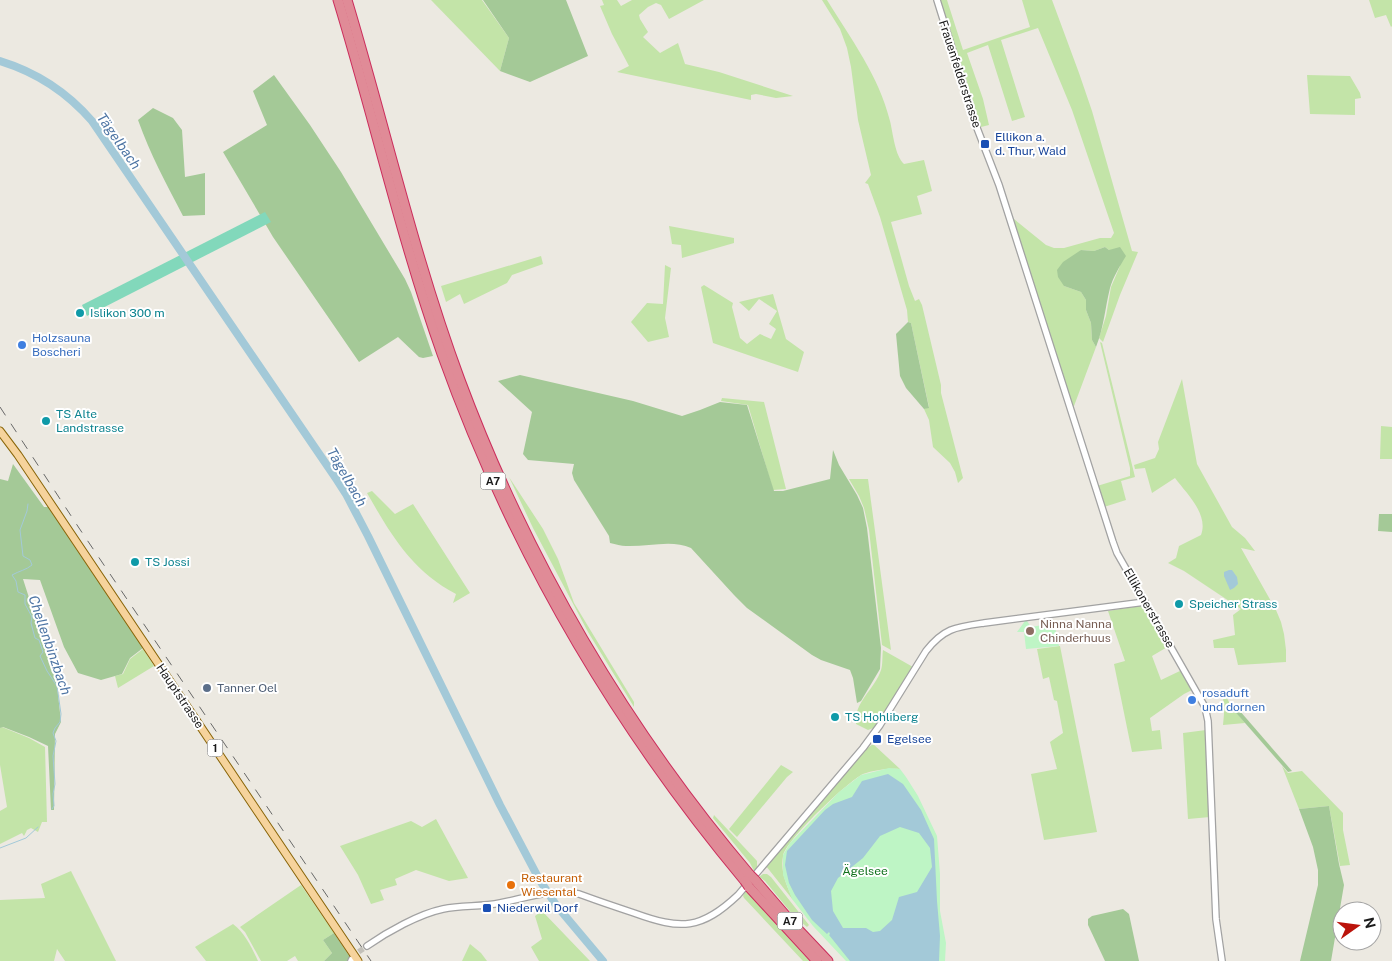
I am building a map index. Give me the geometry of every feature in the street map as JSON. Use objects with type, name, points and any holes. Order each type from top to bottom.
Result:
[{"type":"highway","name":"A7","points":[[338,0],[426,308],[462,406],[497,490],[552,601],[609,697],[670,786],[714,843],[828,961]]},
{"type":"highway","name":"A7","points":[[347,0],[434,305],[463,388],[508,495],[561,600],[612,686],[674,778],[750,881],[817,961]]},
{"type":"main road","name":"Hauptstrasse","points":[[0,431],[18,455],[354,960]]},
{"type":"street","name":"Frauenfelderstrasse","points":[[937,0],[972,112],[992,165],[1023,262]]},
{"type":"street","name":"Ellikonerstrasse","points":[[1023,262],[1117,553],[1203,702],[1207,714],[1216,919],[1222,961]]},
{"type":"street","points":[[367,946],[414,919],[434,911],[493,904],[563,892],[579,894],[657,922],[677,925],[702,921],[717,914],[738,895],[863,748],[885,718],[926,651],[944,634],[958,627],[1145,602]]},
{"type":"green space","points":[[431,0],[482,0],[509,38],[500,71]]},
{"type":"green space","points":[[483,0],[566,0],[588,56],[530,82],[500,71],[509,38]]},
{"type":"green space","points":[[602,0],[617,0],[621,6],[632,0],[704,0],[669,19],[661,5],[656,3],[648,7],[639,15],[648,32],[643,37],[660,53],[678,43],[685,64],[719,72],[793,96],[776,98],[756,94],[751,95],[751,100],[617,72],[629,66],[600,6],[604,5]]},
{"type":"green space","points":[[822,0],[827,0],[872,73],[885,104],[896,150],[901,160],[904,164],[924,160],[932,191],[917,196],[922,214],[891,222],[909,286],[915,301],[919,299],[922,305],[941,385],[941,393],[963,478],[958,483],[950,463],[933,447],[929,420],[924,409],[929,407],[911,323],[908,322],[907,310],[880,217],[868,184],[865,183],[871,175],[858,120],[847,48],[840,29]]},
{"type":"green space","points":[[937,0],[947,0],[963,50],[1030,27],[1022,0],[1052,0],[1092,111],[1132,251],[1138,252],[1103,342],[1099,338],[1106,316],[1111,287],[1120,266],[1109,250],[1105,247],[1094,251],[1081,250],[1064,286],[1081,292],[1086,300],[1086,310],[1091,323],[1092,340],[1096,347],[1074,406],[1070,409],[1012,218],[1046,245],[1054,248],[1064,248],[1100,238],[1111,238],[1114,233],[1072,110],[1038,28],[1001,40],[1025,117],[1012,121],[988,45],[967,53],[983,99],[989,125],[977,128]]},
{"type":"green space","points":[[1369,0],[1392,0],[1391,27],[1386,15],[1375,18]]},
{"type":"green space","points":[[274,75],[341,172],[405,279],[433,356],[419,357],[398,337],[359,362],[273,237],[223,152],[267,125],[253,91]]},
{"type":"green space","points":[[1307,75],[1350,76],[1361,98],[1355,99],[1355,115],[1310,114]]},
{"type":"green space","points":[[153,108],[173,118],[182,130],[185,177],[205,173],[205,215],[183,216],[159,169],[138,120]]},
{"type":"green space","points":[[265,212],[271,222],[87,316],[82,305]]},
{"type":"green space","points":[[669,226],[734,238],[734,243],[682,258],[681,245],[672,244]]},
{"type":"green space","points":[[1105,247],[1109,250],[1120,247],[1126,256],[1111,284],[1096,347],[1092,340],[1091,323],[1086,310],[1086,300],[1081,292],[1064,286],[1058,277],[1057,270],[1063,262],[1081,250],[1094,251]]},
{"type":"green space","points":[[541,256],[543,264],[512,275],[507,283],[464,304],[460,294],[446,302],[441,286]]},
{"type":"green space","points":[[665,265],[671,268],[665,318],[669,337],[648,342],[631,322],[647,303],[663,304]]},
{"type":"green space","points":[[704,285],[733,303],[732,307],[740,338],[747,344],[760,334],[771,339],[776,329],[769,324],[777,311],[759,299],[749,311],[739,302],[773,294],[786,339],[804,352],[798,372],[713,343],[701,287]]},
{"type":"green space","points":[[908,322],[911,323],[929,408],[924,409],[906,388],[900,376],[896,334]]},
{"type":"green space","points":[[1100,342],[1102,343],[1135,477],[1121,481],[1126,500],[1104,507],[1097,486],[1130,476],[1130,468]]},
{"type":"green space","points":[[520,375],[633,401],[682,416],[720,402],[747,405],[774,491],[783,491],[830,479],[833,450],[839,465],[863,508],[881,648],[880,669],[861,701],[857,703],[850,670],[812,655],[747,608],[691,548],[676,544],[626,546],[610,543],[609,536],[574,480],[572,473],[574,464],[528,460],[523,454],[532,412],[498,381]]},
{"type":"green space","points":[[1182,379],[1197,464],[1232,527],[1245,538],[1255,551],[1241,548],[1281,622],[1286,662],[1238,665],[1234,648],[1214,648],[1213,640],[1235,635],[1233,615],[1241,609],[1184,571],[1168,563],[1176,558],[1179,546],[1201,535],[1202,519],[1195,504],[1175,478],[1152,493],[1145,468],[1135,469],[1134,465],[1155,458],[1159,449],[1158,442]]},
{"type":"green space","points":[[722,398],[764,402],[786,489],[773,490],[748,405],[721,401]]},
{"type":"green space","points":[[1381,426],[1392,427],[1392,459],[1380,459]]},
{"type":"green space","points":[[13,464],[44,507],[48,507],[143,648],[130,658],[122,674],[101,680],[78,673],[64,647],[40,580],[23,579],[57,685],[61,722],[55,734],[54,810],[51,810],[48,746],[3,727],[0,728],[0,479],[8,481]]},
{"type":"green space","points":[[509,477],[543,529],[558,559],[574,603],[634,702],[634,707],[588,632],[533,528]]},
{"type":"green space","points":[[849,479],[868,479],[891,650],[882,645],[869,530],[864,508]]},
{"type":"green space","points":[[372,491],[395,514],[413,504],[470,593],[453,603],[456,594],[427,574],[404,551],[367,493]]},
{"type":"green space","points":[[1379,514],[1392,514],[1392,532],[1378,531]]},
{"type":"green space","points":[[1140,606],[1148,610],[1169,646],[1152,656],[1161,680],[1182,670],[1194,689],[1150,718],[1152,731],[1160,730],[1162,749],[1132,752],[1114,664],[1125,661],[1108,611]]},
{"type":"green space","points":[[1025,621],[1031,627],[1054,623],[1059,646],[1026,649],[1024,632],[1017,632]]},
{"type":"green space","points":[[1060,646],[1097,832],[1044,840],[1031,774],[1057,769],[1050,742],[1063,733],[1057,701],[1054,700],[1049,677],[1043,679],[1037,649]]},
{"type":"green space","points":[[143,649],[154,666],[118,688],[115,676],[123,674],[130,659]]},
{"type":"green space","points":[[883,650],[913,667],[876,727],[868,730],[856,724],[856,716],[861,703],[881,670]]},
{"type":"green space","points":[[1225,694],[1231,706],[1245,723],[1223,725],[1223,696]]},
{"type":"green space","points":[[1233,703],[1292,771],[1288,772],[1231,707]]},
{"type":"green space","points":[[2,727],[45,747],[47,822],[42,822],[38,832],[31,828],[27,830],[24,836],[22,833],[0,844],[0,811],[7,807],[0,765],[0,728]]},
{"type":"green space","points":[[1206,730],[1210,817],[1188,819],[1183,733]]},
{"type":"green space","points":[[873,744],[900,769],[872,771],[855,779],[818,812],[794,838],[786,848],[782,862],[785,879],[793,900],[766,866],[861,753]]},
{"type":"green space","points":[[781,765],[793,772],[737,837],[729,829]]},
{"type":"green space","points":[[1282,766],[1288,773],[1302,771],[1343,813],[1343,830],[1350,865],[1340,866],[1329,806],[1299,809]]},
{"type":"green space","name":"Ägelsee","points":[[889,768],[900,769],[906,777],[918,796],[937,836],[940,911],[946,943],[945,961],[846,961],[813,926],[792,899],[783,875],[783,855],[790,843],[839,792],[861,775]]},
{"type":"green space","points":[[1329,806],[1344,885],[1341,901],[1332,901],[1333,951],[1331,961],[1300,961],[1318,885],[1318,870],[1313,847],[1299,809]]},
{"type":"green space","points":[[714,815],[757,861],[757,867],[754,871],[750,863],[713,818]]},
{"type":"green space","points":[[436,819],[468,878],[449,881],[416,870],[395,879],[397,885],[380,890],[384,900],[371,904],[358,875],[340,846],[411,821],[422,827]]},
{"type":"green space","points":[[71,871],[116,961],[65,961],[57,949],[54,961],[0,961],[0,900],[45,898],[41,884]]},
{"type":"green space","points":[[763,874],[771,877],[809,925],[807,927],[793,915],[765,881],[759,877]]},
{"type":"green space","points":[[301,885],[334,933],[323,940],[332,953],[324,961],[298,961],[295,956],[287,961],[261,961],[245,932],[240,927]]},
{"type":"green space","points":[[746,890],[810,961],[803,961],[744,898]]},
{"type":"green space","points":[[1123,909],[1129,914],[1139,961],[1105,961],[1088,925],[1088,919],[1092,916]]},
{"type":"green space","points":[[542,911],[590,961],[539,961],[531,947],[542,939],[535,916]]},
{"type":"green space","points":[[233,924],[245,936],[258,961],[206,961],[195,947]]},
{"type":"green space","points":[[334,933],[350,957],[347,961],[324,961],[332,953],[323,940]]},
{"type":"green space","points":[[470,944],[481,953],[487,961],[462,961]]},
{"type":"water","points":[[1232,570],[1237,577],[1238,584],[1230,590],[1224,576],[1224,572]]},
{"type":"water","name":"Ägelsee","points":[[888,774],[903,784],[921,810],[934,839],[940,936],[939,961],[850,961],[829,935],[829,932],[827,934],[812,920],[789,883],[785,865],[787,851],[825,810],[833,804],[852,797],[862,781]],"holes":[[[900,827],[919,833],[930,848],[932,867],[917,892],[899,897],[892,920],[880,931],[873,932],[866,928],[843,928],[833,911],[831,891],[838,878],[863,858],[880,836]]]},
{"type":"waterway","name":"Tägelbach","points":[[0,61],[26,71],[50,84],[72,101],[92,121],[337,480],[368,536],[500,805],[539,879],[556,905],[603,961]]},
{"type":"waterway","name":"Chellenbinzbach","points":[[28,504],[20,530],[23,556],[30,560],[32,565],[12,575],[16,581],[18,592],[25,595],[25,604],[32,617],[31,623],[35,638],[39,640],[43,652],[40,656],[57,686],[61,714],[60,722],[53,733],[56,741],[53,756],[55,784],[53,794],[54,806],[52,809]]},
{"type":"waterway","name":"Chellenbinzbach","points":[[0,848],[26,838],[38,827]]},
{"type":"tunnel","points":[[353,958],[367,946]]},
{"type":"railway","points":[[0,407],[79,528],[371,961]]},
{"type":"place","name":"Ellikon a. d. Thur, Wald","points":[[985,144]]},
{"type":"place","name":"Islikon 300 m","points":[[80,313]]},
{"type":"place","name":"Holzsauna Boscheri","points":[[22,345]]},
{"type":"place","name":"TS Alte Landstrasse","points":[[46,421]]},
{"type":"place","name":"TS Jossi","points":[[135,562]]},
{"type":"place","name":"Speicher Strass","points":[[1179,604]]},
{"type":"place","name":"Ninna Nanna Chinderhuus","points":[[1030,631]]},
{"type":"place","name":"Tanner Oel","points":[[207,688]]},
{"type":"place","name":"rosaduft und dornen","points":[[1192,700]]},
{"type":"place","name":"TS Hohliberg","points":[[835,717]]},
{"type":"place","name":"Egelsee","points":[[877,739]]},
{"type":"place","name":"Restaurant Wiesental","points":[[511,885]]},
{"type":"place","name":"Niederwil Dorf","points":[[487,908]]}]
